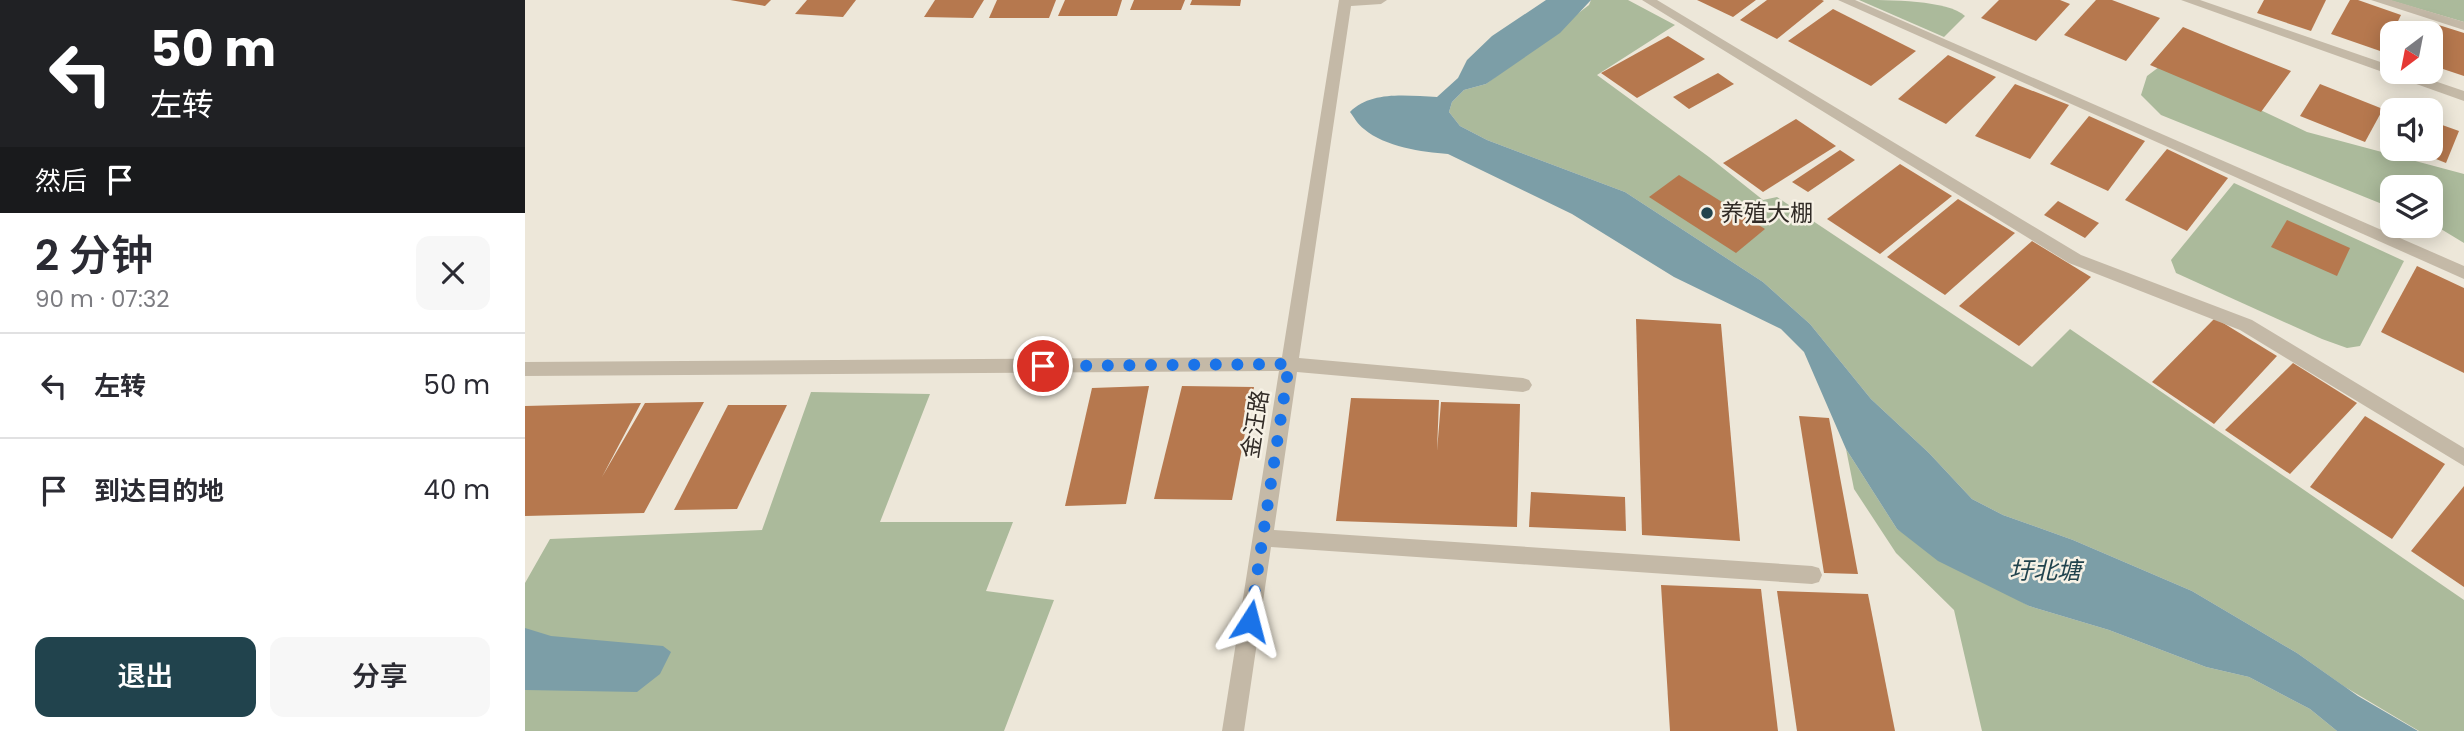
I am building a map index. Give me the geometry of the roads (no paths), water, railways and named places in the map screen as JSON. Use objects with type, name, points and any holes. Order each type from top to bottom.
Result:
[{"type":"street","points":[[1344,2],[1381,0]]},
{"type":"street","points":[[1648,0],[2075,259],[2246,325],[2464,458]]},
{"type":"street","points":[[1844,0],[2464,273]]},
{"type":"street","points":[[2187,0],[2464,96]]},
{"type":"street","points":[[2377,0],[2464,26]]},
{"type":"street","name":"金汪路","points":[[1233,731],[1344,2]]},
{"type":"street","points":[[525,369],[1289,364],[1523,384]]},
{"type":"street","points":[[1262,538],[1812,575]]},
{"type":"water","name":"圩北塘","points":[[1546,0],[1591,0],[1560,33],[1486,84],[1464,90],[1452,102],[1449,112],[1460,126],[1487,140],[1625,192],[1763,282],[1810,324],[1871,399],[1929,453],[1972,499],[2003,515],[2073,540],[2192,591],[2297,653],[2358,696],[2418,731],[2337,731],[2310,709],[2249,677],[2206,667],[2109,630],[2029,606],[1938,561],[1897,529],[1846,449],[1804,352],[1781,329],[1674,277],[1572,214],[1448,154],[1416,150],[1382,140],[1362,127],[1350,112],[1379,97],[1437,97],[1458,78],[1467,60],[1492,36]]},
{"type":"water","points":[[525,628],[551,636],[663,646],[671,652],[660,674],[637,692],[525,690]]},
{"type":"place","name":"养殖大棚","points":[[1707,213]]}]
